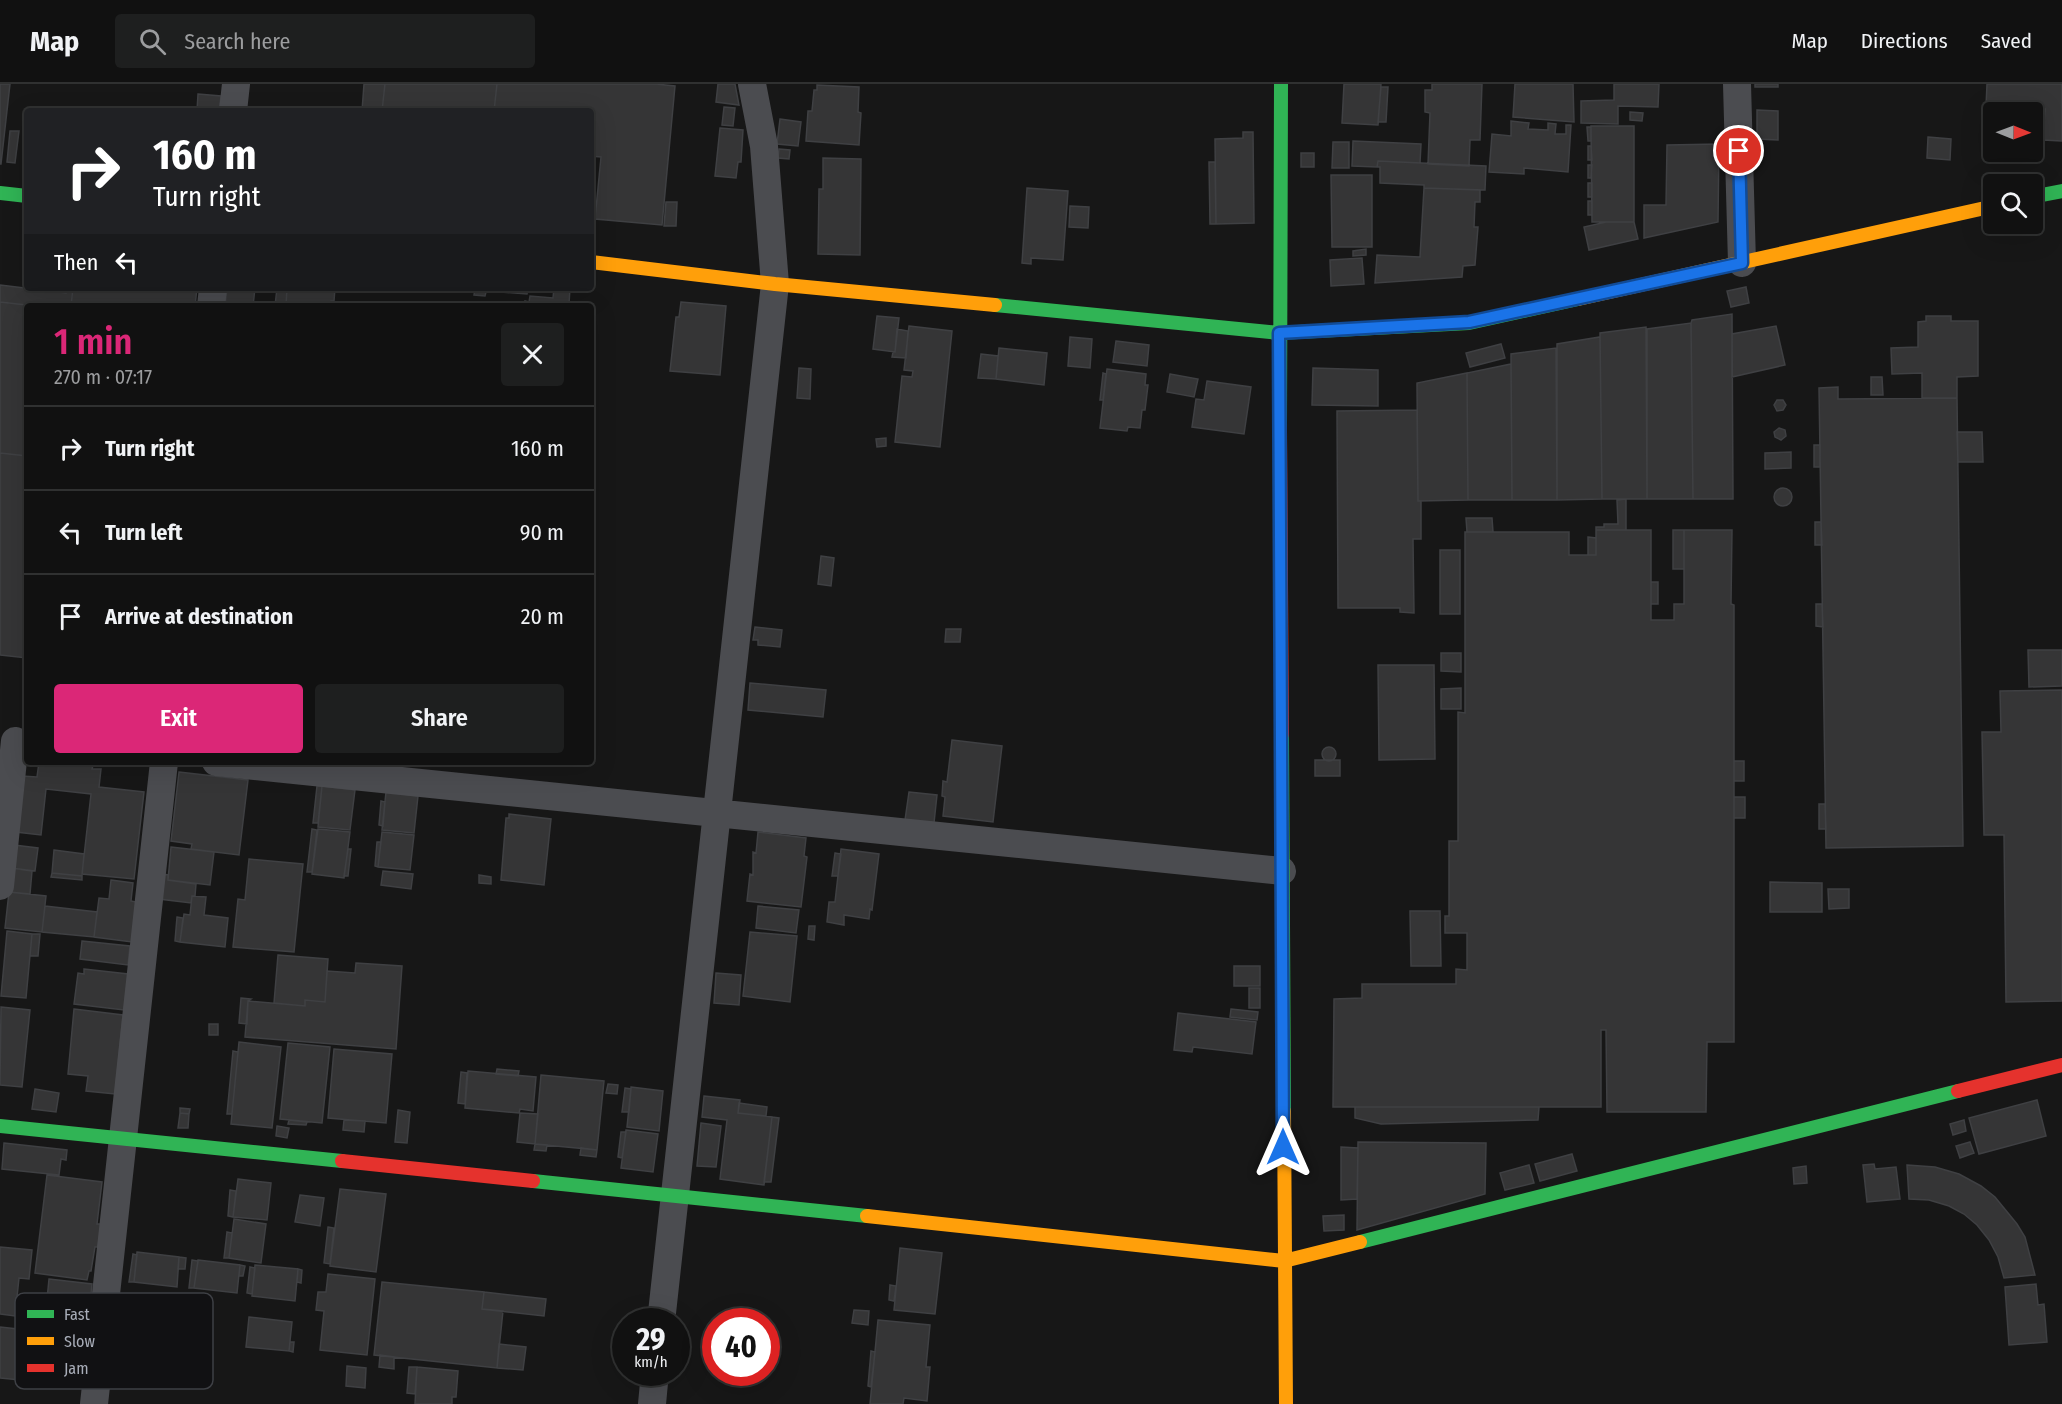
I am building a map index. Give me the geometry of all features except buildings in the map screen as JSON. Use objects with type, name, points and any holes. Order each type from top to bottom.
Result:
[{"type":"street","points":[[233,108],[236,84]]},
{"type":"street","points":[[662,1308],[775,284],[764,146],[752,84]]},
{"type":"street","points":[[1281,84],[1279,333],[1286,1404]]},
{"type":"street","points":[[1737,84],[1742,263]]},
{"type":"street","points":[[2043,195],[2062,191]]},
{"type":"street","points":[[0,193],[24,196]]},
{"type":"street","points":[[594,262],[775,284],[1279,333],[1469,322],[1983,208]]},
{"type":"street","points":[[0,886],[14,741]]},
{"type":"street","points":[[106,1293],[164,765]]},
{"type":"street","points":[[246,765],[1282,871]]},
{"type":"street","points":[[0,1126],[674,1195],[1284,1261],[2062,1065]]},
{"type":"street","points":[[652,1404],[654,1386]]},
{"type":"street","points":[[94,1404],[96,1389]]},
{"type":"traffic: fast","points":[[1280,429],[1281,84]]},
{"type":"traffic: fast","points":[[2043,195],[2062,191]]},
{"type":"traffic: fast","points":[[0,193],[24,196]]},
{"type":"traffic: fast","points":[[995,305],[1279,333],[1469,323],[1578,299]]},
{"type":"traffic: fast","points":[[1282,734],[1284,1111]]},
{"type":"traffic: fast","points":[[1360,1242],[1958,1091]]},
{"type":"traffic: fast","points":[[0,1126],[342,1161]]},
{"type":"traffic: fast","points":[[533,1181],[867,1216]]},
{"type":"traffic: slow","points":[[1578,299],[1983,208]]},
{"type":"traffic: slow","points":[[594,262],[775,284],[995,305]]},
{"type":"traffic: slow","points":[[1284,1111],[1286,1404]]},
{"type":"traffic: slow","points":[[867,1216],[1284,1261],[1360,1242]]},
{"type":"traffic: jam","points":[[1280,429],[1282,734]]},
{"type":"traffic: jam","points":[[1958,1091],[2062,1065]]},
{"type":"traffic: jam","points":[[342,1161],[533,1181]]},
{"type":"route","points":[[1283,1147],[1279,333],[1469,322],[1742,263],[1739,151]]}]
